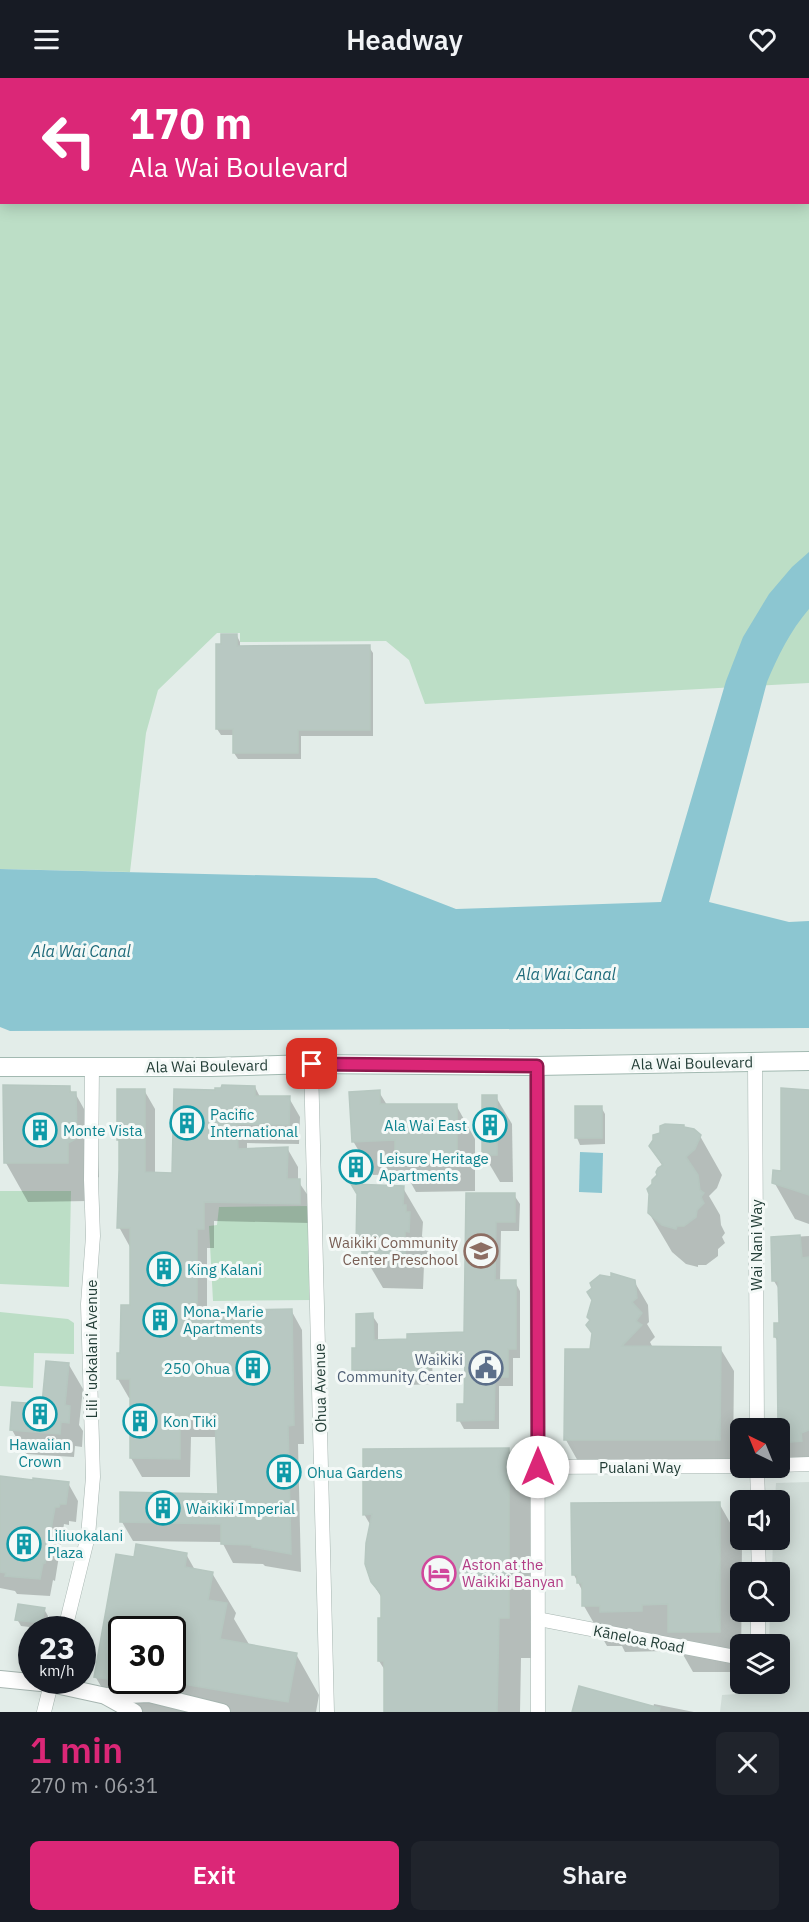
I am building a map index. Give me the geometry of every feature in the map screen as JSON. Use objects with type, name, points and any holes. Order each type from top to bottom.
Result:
[{"type":"main road","name":"Ala Wai Boulevard","points":[[0,1067],[211,1067],[312,1064],[537,1066],[809,1061]]},
{"type":"street","name":"Wai Nani Way","points":[[755,1062],[757,1418]]},
{"type":"street","name":"Ohua Avenue","points":[[312,1064],[327,1712]]},
{"type":"street","name":"Liliʻuokalani Avenue","points":[[68,1616],[88,1536],[93,1477],[88,1304],[93,1236],[92,1066]]},
{"type":"street","points":[[537,1066],[538,1712]]},
{"type":"street","points":[[790,1465],[809,1464]]},
{"type":"street","name":"Pualani Way","points":[[538,1467],[730,1466]]},
{"type":"street","name":"Kāneloa Road","points":[[538,1619],[730,1656]]},
{"type":"street","points":[[0,1679],[18,1680]]},
{"type":"street","points":[[96,1693],[106,1696],[134,1712]]},
{"type":"street","points":[[44,1712],[49,1694]]},
{"type":"street","points":[[106,1696],[149,1694],[199,1710],[222,1712]]},
{"type":"shaded area","points":[[809,1482],[809,1712],[720,1712],[722,1695],[790,1694],[790,1634],[769,1634],[770,1622],[790,1622],[790,1562],[772,1562],[773,1550],[790,1550],[790,1490],[776,1490],[776,1483]]},
{"type":"green space","points":[[0,204],[809,204],[809,683],[425,704],[409,660],[386,641],[240,642],[240,633],[217,633],[158,690],[146,733],[130,872],[0,869]]},
{"type":"green space","points":[[0,1191],[71,1191],[69,1287],[0,1284]]},
{"type":"green space","points":[[311,1206],[312,1300],[213,1301],[209,1226],[217,1225],[219,1207]]},
{"type":"green space","points":[[0,1312],[68,1319],[74,1323],[74,1354],[34,1353],[33,1388],[0,1386]]},
{"type":"water","name":"Ala Wai Canal","points":[[809,552],[809,609],[785,644],[767,682],[709,902],[789,922],[809,921],[809,1028],[10,1031],[0,1027],[0,869],[376,878],[456,909],[661,902],[726,681],[743,637],[769,594],[792,567]]},
{"type":"water","points":[[580,1152],[603,1153],[602,1193],[579,1192]]},
{"type":"building","points":[[221,634],[237,634],[237,646],[370,645],[370,730],[298,730],[298,753],[233,753],[233,729],[216,729],[216,644],[221,644]]},
{"type":"building","name":"Monte Vista","points":[[3,1085],[70,1086],[70,1092],[76,1092],[77,1138],[68,1143],[68,1163],[4,1163]]},
{"type":"building","points":[[222,1085],[255,1086],[255,1096],[290,1096],[289,1125],[237,1124],[238,1149],[288,1147],[287,1179],[300,1179],[300,1204],[204,1202],[204,1229],[197,1229],[197,1307],[199,1311],[292,1309],[294,1425],[288,1426],[291,1554],[252,1547],[252,1545],[221,1544],[221,1524],[120,1522],[120,1492],[218,1494],[215,1418],[180,1418],[180,1459],[130,1458],[130,1379],[117,1379],[121,1305],[130,1305],[130,1228],[117,1228],[119,1140],[117,1140],[117,1089],[145,1089],[145,1172],[172,1173],[174,1089],[215,1090],[215,1088],[221,1088]]},
{"type":"building","points":[[781,1088],[809,1090],[809,1195],[772,1183],[773,1170],[781,1171]]},
{"type":"building","points":[[380,1090],[380,1104],[457,1104],[457,1158],[395,1158],[395,1140],[352,1142],[349,1092]]},
{"type":"building","name":"Ala Wai East","points":[[482,1095],[497,1095],[497,1155],[482,1155]]},
{"type":"building","points":[[575,1106],[602,1106],[602,1138],[575,1138]]},
{"type":"building","points":[[684,1125],[701,1135],[695,1149],[686,1157],[698,1175],[700,1190],[704,1193],[701,1197],[704,1203],[697,1210],[696,1217],[684,1226],[677,1226],[676,1229],[662,1225],[648,1213],[647,1189],[657,1175],[658,1168],[663,1165],[649,1146],[653,1135],[660,1133],[660,1126]]},
{"type":"building","name":"Leisure Heritage Apartments","points":[[351,1184],[404,1186],[403,1205],[406,1205],[406,1212],[410,1212],[409,1232],[405,1231],[405,1256],[362,1255],[362,1245],[356,1245],[357,1194]]},
{"type":"building","points":[[466,1193],[515,1193],[515,1222],[496,1222],[495,1280],[516,1280],[516,1349],[508,1349],[508,1377],[495,1377],[494,1420],[457,1421],[457,1404],[464,1404],[465,1359],[459,1359],[459,1351],[428,1352],[428,1376],[403,1376],[403,1369],[352,1370],[352,1348],[356,1348],[356,1314],[373,1313],[374,1340],[407,1339],[407,1334],[464,1332]]},
{"type":"building","points":[[800,1235],[802,1258],[809,1257],[809,1430],[801,1433],[802,1441],[790,1442],[790,1418],[778,1418],[777,1337],[774,1337],[774,1323],[779,1323],[778,1281],[772,1281],[771,1237]]},
{"type":"building","points":[[611,1273],[635,1280],[637,1298],[632,1302],[642,1313],[636,1321],[642,1325],[622,1346],[721,1347],[720,1440],[564,1440],[565,1349],[590,1349],[592,1333],[586,1325],[590,1320],[587,1317],[592,1300],[587,1292],[592,1288],[590,1283],[600,1275],[611,1277]]},
{"type":"building","name":"Hawaiian Crown","points":[[46,1361],[69,1363],[65,1405],[70,1406],[69,1423],[61,1422],[60,1434],[10,1430],[12,1402],[42,1404]]},
{"type":"building","name":"Aston at the Waikiki Banyan","points":[[509,1448],[509,1618],[499,1618],[497,1712],[384,1712],[384,1661],[378,1661],[378,1618],[381,1618],[381,1594],[371,1582],[365,1564],[366,1543],[372,1514],[363,1515],[363,1449]]},
{"type":"building","points":[[0,1476],[69,1482],[66,1504],[55,1507],[40,1579],[5,1576],[6,1573],[0,1572]]},
{"type":"building","points":[[720,1502],[720,1632],[668,1632],[668,1604],[642,1605],[642,1611],[600,1612],[600,1606],[582,1606],[582,1583],[577,1583],[577,1575],[572,1575],[571,1503]]},
{"type":"building","points":[[136,1544],[187,1553],[185,1567],[213,1572],[208,1600],[227,1603],[220,1639],[297,1653],[288,1702],[186,1684],[186,1616],[108,1616],[108,1679],[96,1677],[96,1666],[116,1554],[134,1557]]},
{"type":"building","points":[[18,1604],[45,1608],[43,1616],[18,1616],[18,1620],[15,1620]]},
{"type":"building","points":[[579,1686],[660,1708],[659,1712],[572,1712]]},
{"type":"place","name":"Pacific International","points":[[187,1123]]},
{"type":"place","name":"Ala Wai East","points":[[490,1125]]},
{"type":"place","name":"Monte Vista","points":[[40,1130]]},
{"type":"place","name":"Leisure Heritage Apartments","points":[[356,1167]]},
{"type":"place","name":"Waikiki Community Center Preschool","points":[[481,1251]]},
{"type":"place","name":"King Kalani","points":[[164,1269]]},
{"type":"place","name":"Mona-Marie Apartments","points":[[160,1320]]},
{"type":"place","name":"250 Ohua","points":[[253,1368]]},
{"type":"place","name":"Waikiki Community Center","points":[[486,1368]]},
{"type":"place","name":"Hawaiian Crown","points":[[40,1414]]},
{"type":"place","name":"Kon Tiki","points":[[140,1421]]},
{"type":"place","name":"Ohua Gardens","points":[[284,1472]]},
{"type":"place","name":"Waikiki Imperial","points":[[163,1508]]},
{"type":"place","name":"Liliuokalani Plaza","points":[[24,1544]]},
{"type":"place","name":"Aston at the Waikiki Banyan","points":[[439,1573]]},
{"type":"route","points":[[312,1064],[537,1066],[538,1467]]}]
